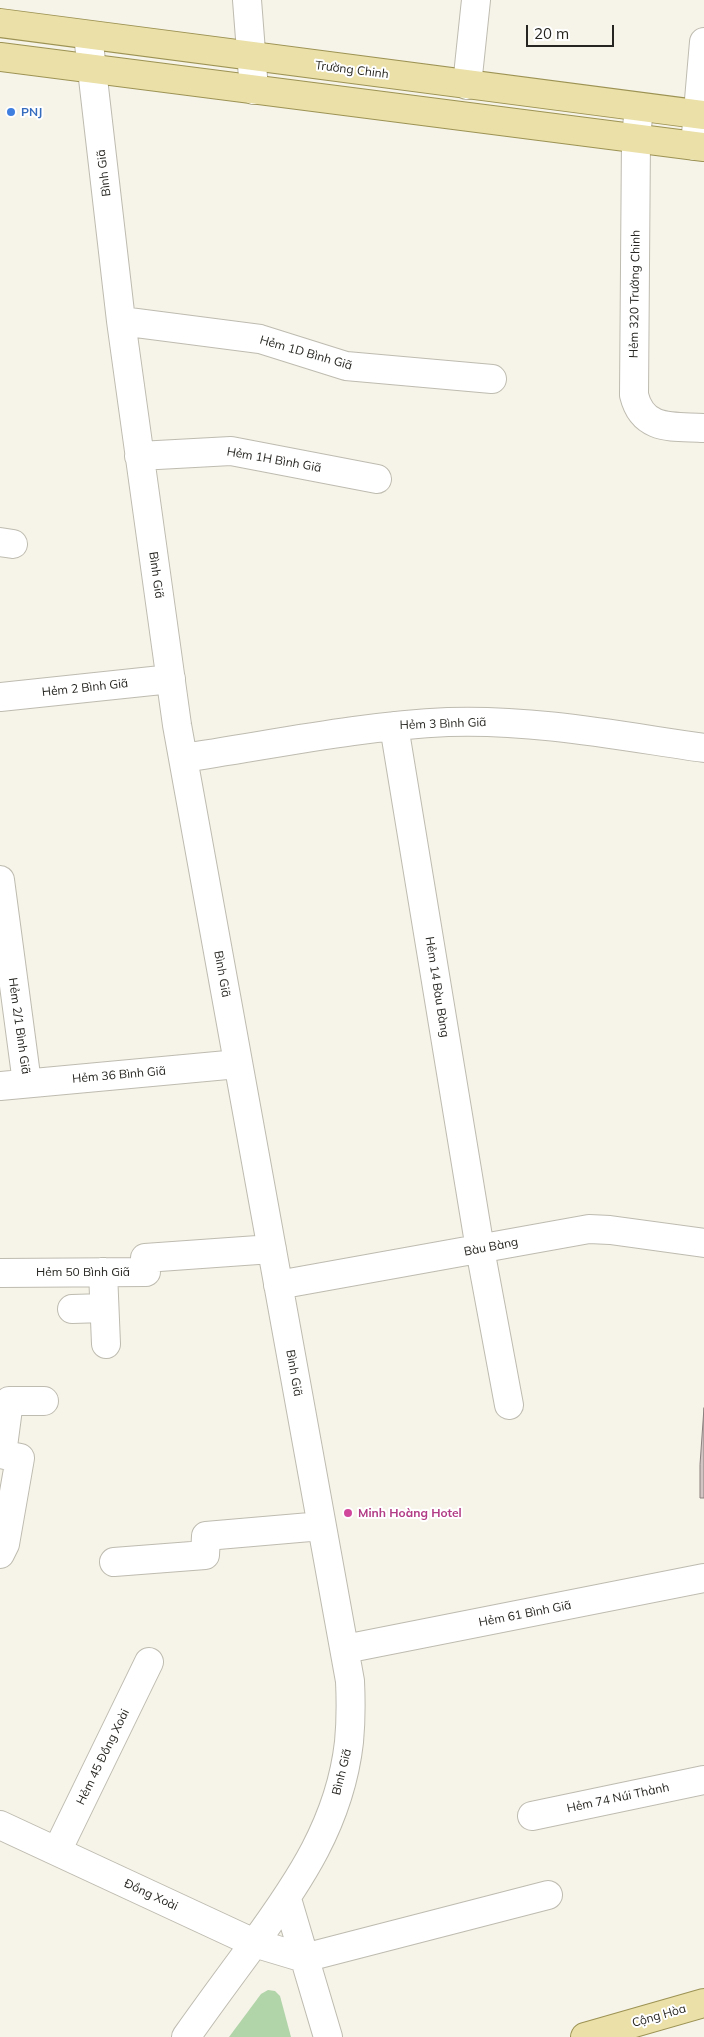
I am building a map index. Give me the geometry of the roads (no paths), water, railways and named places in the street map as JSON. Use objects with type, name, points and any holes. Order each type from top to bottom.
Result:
[{"type":"main road","name":"Trường Chinh","points":[[0,24],[701,115]]},
{"type":"main road","points":[[0,57],[700,146]]},
{"type":"main road","name":"Cộng Hòa","points":[[585,2037],[704,2003]]},
{"type":"street","points":[[247,0],[254,90]]},
{"type":"street","points":[[467,85],[476,0]]},
{"type":"street","name":"Bình Giã","points":[[88,35],[121,321],[183,758],[350,1681],[351,1713],[349,1743],[343,1774],[324,1832],[312,1857],[286,1899],[186,2037]]},
{"type":"street","points":[[700,146],[704,42]]},
{"type":"street","name":"Hẻm 320 Trường Chinh","points":[[639,107],[636,138],[634,395],[639,410],[650,421],[657,424],[704,428]]},
{"type":"street","name":"Hẻm 1D Bình Giã","points":[[121,321],[260,339],[346,366],[492,379]]},
{"type":"street","name":"Hẻm 1H Bình Giã","points":[[139,456],[231,450],[378,479]]},
{"type":"street","name":"Hẻm 2 Bình Giã","points":[[0,697],[171,679]]},
{"type":"street","name":"Hẻm 3 Bình Giã","points":[[183,758],[394,726],[450,722],[543,726],[704,748]]},
{"type":"street","name":"Hẻm 14 Bàu Bàng","points":[[394,726],[480,1249],[509,1405]]},
{"type":"street","name":"Hẻm 2/1 Bình Giã","points":[[0,880],[27,1083]]},
{"type":"street","name":"Hẻm 36 Bình Giã","points":[[0,1086],[238,1064]]},
{"type":"street","name":"Bàu Bàng","points":[[278,1285],[589,1229],[610,1230],[704,1243]]},
{"type":"street","name":"Hẻm 50 Bình Giã","points":[[0,1273],[146,1272],[145,1258],[272,1249]]},
{"type":"street","points":[[103,1272],[106,1344]]},
{"type":"street","points":[[72,1309],[104,1308]]},
{"type":"street","points":[[0,1554],[5,1544],[20,1458],[1,1454],[9,1401],[44,1401]]},
{"type":"street","points":[[114,1562],[205,1555],[206,1536],[322,1526]]},
{"type":"street","name":"Hẻm 61 Bình Giã","points":[[345,1650],[704,1578]]},
{"type":"street","name":"Hẻm 45 Đồng Xoài","points":[[57,1851],[149,1662]]},
{"type":"street","name":"Hẻm 74 Núi Thành","points":[[532,1816],[704,1780]]},
{"type":"street","name":"Đồng Xoài","points":[[0,1825],[254,1943],[304,1958]]},
{"type":"street","points":[[304,1958],[548,1895]]},
{"type":"street","points":[[286,1899],[328,2037]]},
{"type":"place","name":"PNJ","points":[[11,112]]},
{"type":"place","name":"Minh Hoàng Hotel","points":[[348,1513]]}]
